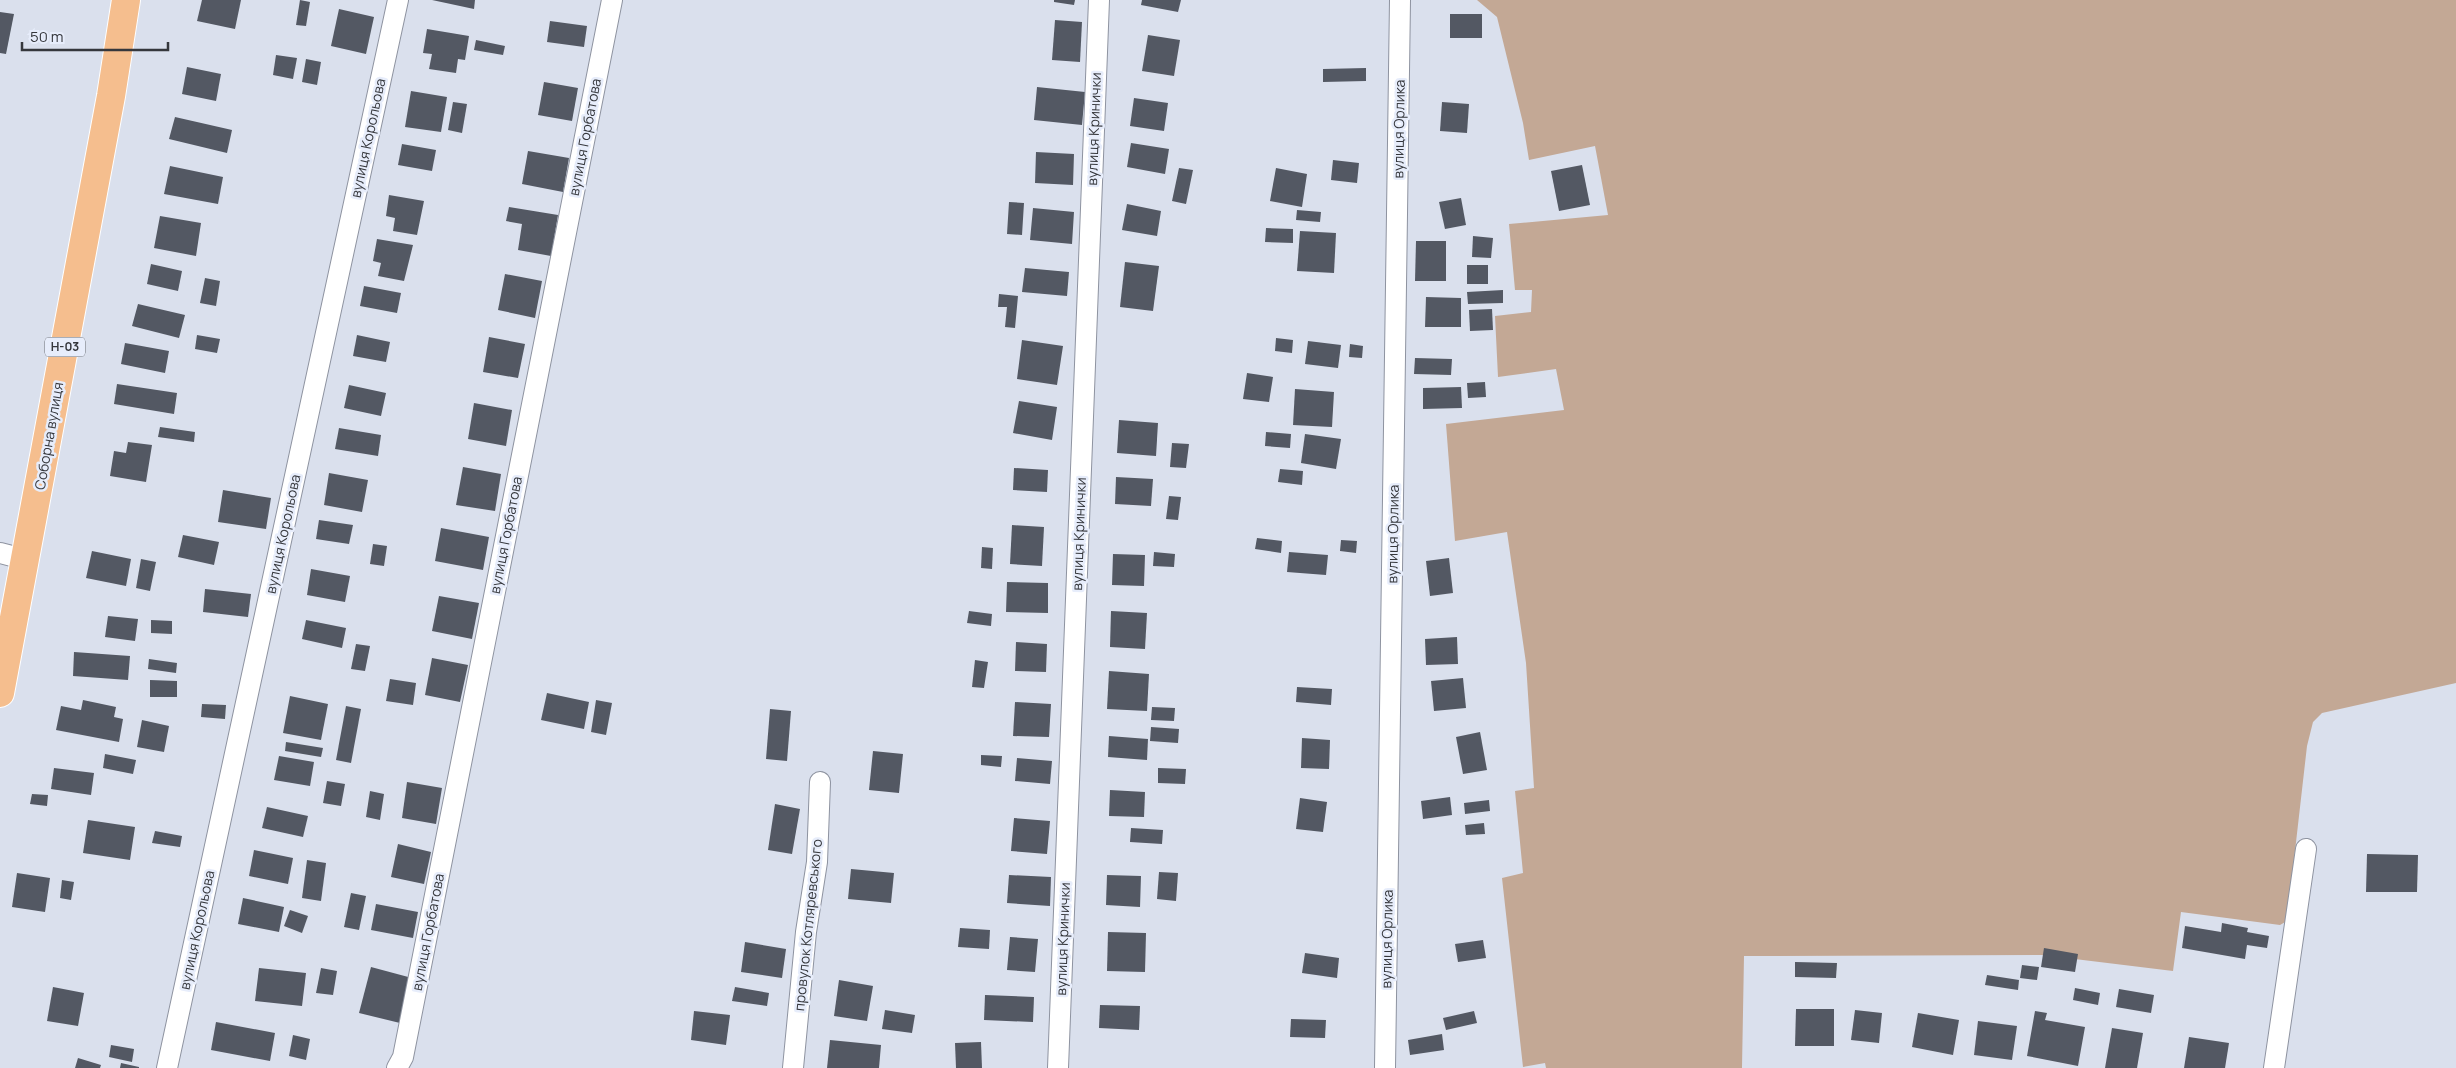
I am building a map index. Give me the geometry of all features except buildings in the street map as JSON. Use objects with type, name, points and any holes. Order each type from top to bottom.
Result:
[{"type":"main road","name":"Соборна вулиця","points":[[0,693],[111,96],[126,0]]},
{"type":"street","name":"вулиця Корольова","points":[[167,1068],[398,0]]},
{"type":"street","name":"вулиця Горбатова","points":[[397,1068],[403,1057],[612,0]]},
{"type":"street","name":"вулиця Кринички","points":[[1058,1068],[1098,0]]},
{"type":"street","name":"вулиця Орлика","points":[[1385,1068],[1400,0]]},
{"type":"street","points":[[0,553],[26,560]]},
{"type":"street","name":"провулок Котляревського","points":[[793,1068],[806,932],[817,862],[820,782]]},
{"type":"street","points":[[2274,1068],[2306,849]]},
{"type":"shaded area","points":[[1477,0],[2456,0],[2456,683],[2322,713],[2313,722],[2307,746],[2287,921],[2280,925],[2181,912],[2173,971],[2042,955],[1744,956],[1742,1068],[1546,1068],[1545,1063],[1523,1067],[1502,878],[1523,873],[1515,791],[1534,788],[1526,663],[1507,532],[1455,541],[1446,424],[1564,410],[1556,369],[1498,377],[1495,316],[1531,312],[1532,290],[1515,290],[1509,224],[1608,215],[1595,146],[1529,160],[1523,123],[1497,17]]}]
